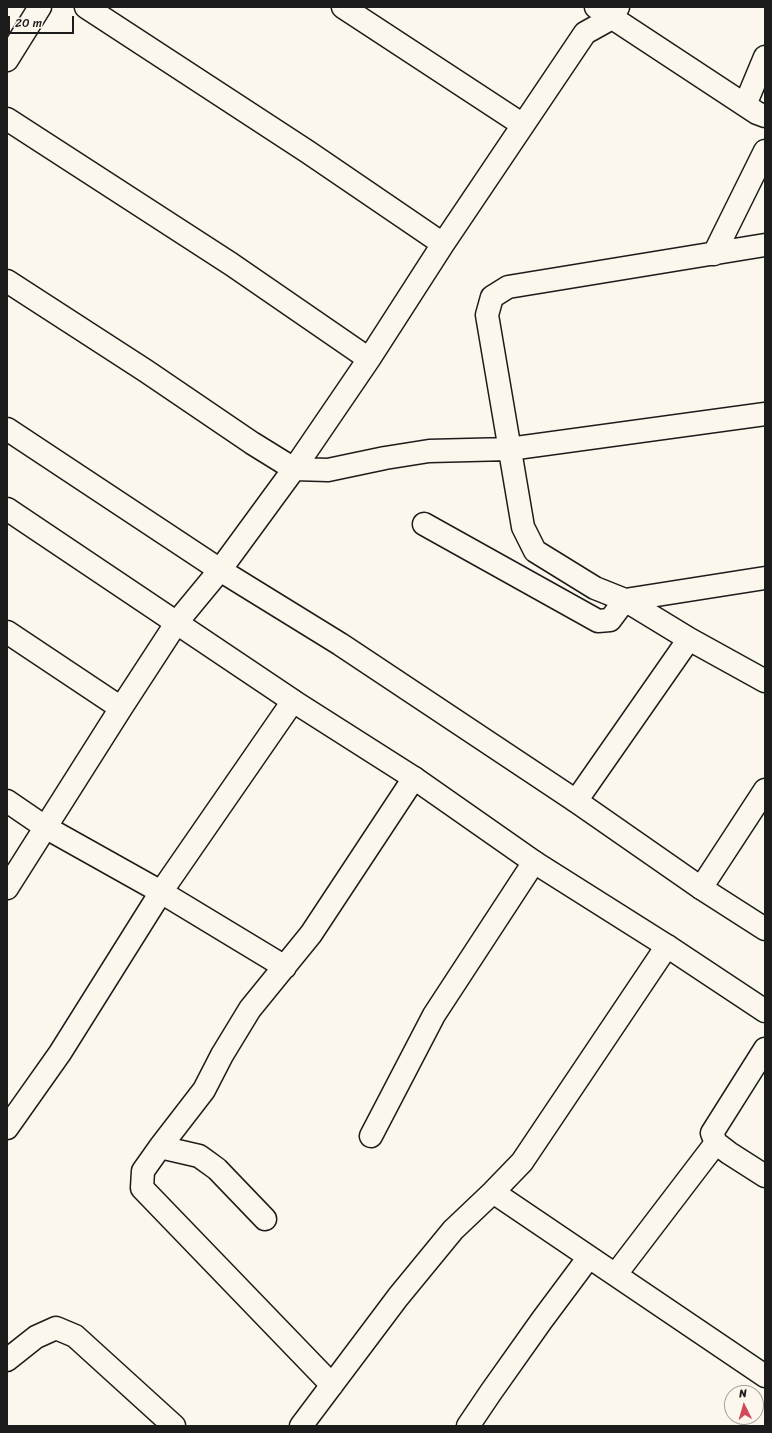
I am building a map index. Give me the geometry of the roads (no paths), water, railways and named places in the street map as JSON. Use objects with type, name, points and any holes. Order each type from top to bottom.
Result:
[{"type":"main road","points":[[7,60],[40,7]]},
{"type":"main road","points":[[86,7],[308,152],[442,244]]},
{"type":"main road","points":[[344,7],[523,125]]},
{"type":"main road","points":[[7,888],[177,622],[220,570],[294,469],[369,359],[442,244],[585,33],[608,11],[745,105],[757,113],[765,116]]},
{"type":"main road","points":[[745,105],[765,57]]},
{"type":"main road","points":[[7,119],[231,264],[369,359]]},
{"type":"main road","points":[[714,254],[765,151]]},
{"type":"main road","points":[[765,244],[714,254],[508,287],[492,297],[487,315],[523,527],[535,551],[595,588],[625,600],[689,639],[765,681]]},
{"type":"main road","points":[[7,281],[146,371],[252,443],[294,469],[328,470],[385,458],[429,451],[509,449],[765,414]]},
{"type":"main road","points":[[7,429],[220,570],[340,644],[576,801],[701,888],[765,929]]},
{"type":"main road","points":[[7,509],[293,701],[414,778],[534,862],[667,946],[765,1011]]},
{"type":"main road","points":[[424,524],[598,621],[610,620],[625,600],[765,578]]},
{"type":"main road","points":[[7,632],[121,708]]},
{"type":"main road","points":[[576,801],[689,639]]},
{"type":"main road","points":[[7,1128],[60,1053],[161,892],[293,701]]},
{"type":"main road","points":[[332,1385],[142,1188],[143,1171],[204,1090],[222,1055],[250,1009],[311,934],[414,778]]},
{"type":"main road","points":[[701,888],[765,790]]},
{"type":"main road","points":[[7,801],[46,827],[161,892],[285,967]]},
{"type":"main road","points":[[371,1136],[434,1015],[534,862]]},
{"type":"main road","points":[[301,1426],[398,1297],[452,1230],[493,1192],[522,1162],[667,946]]},
{"type":"main road","points":[[765,1049],[712,1133],[716,1143],[765,1176]]},
{"type":"main road","points":[[616,1274],[716,1143]]},
{"type":"main road","points":[[160,1147],[198,1156],[206,1161],[217,1169],[265,1219]]},
{"type":"main road","points":[[493,1192],[765,1376]]},
{"type":"main road","points":[[468,1426],[490,1392],[589,1257]]},
{"type":"main road","points":[[7,1360],[36,1337],[56,1328],[75,1336],[174,1426]]}]
